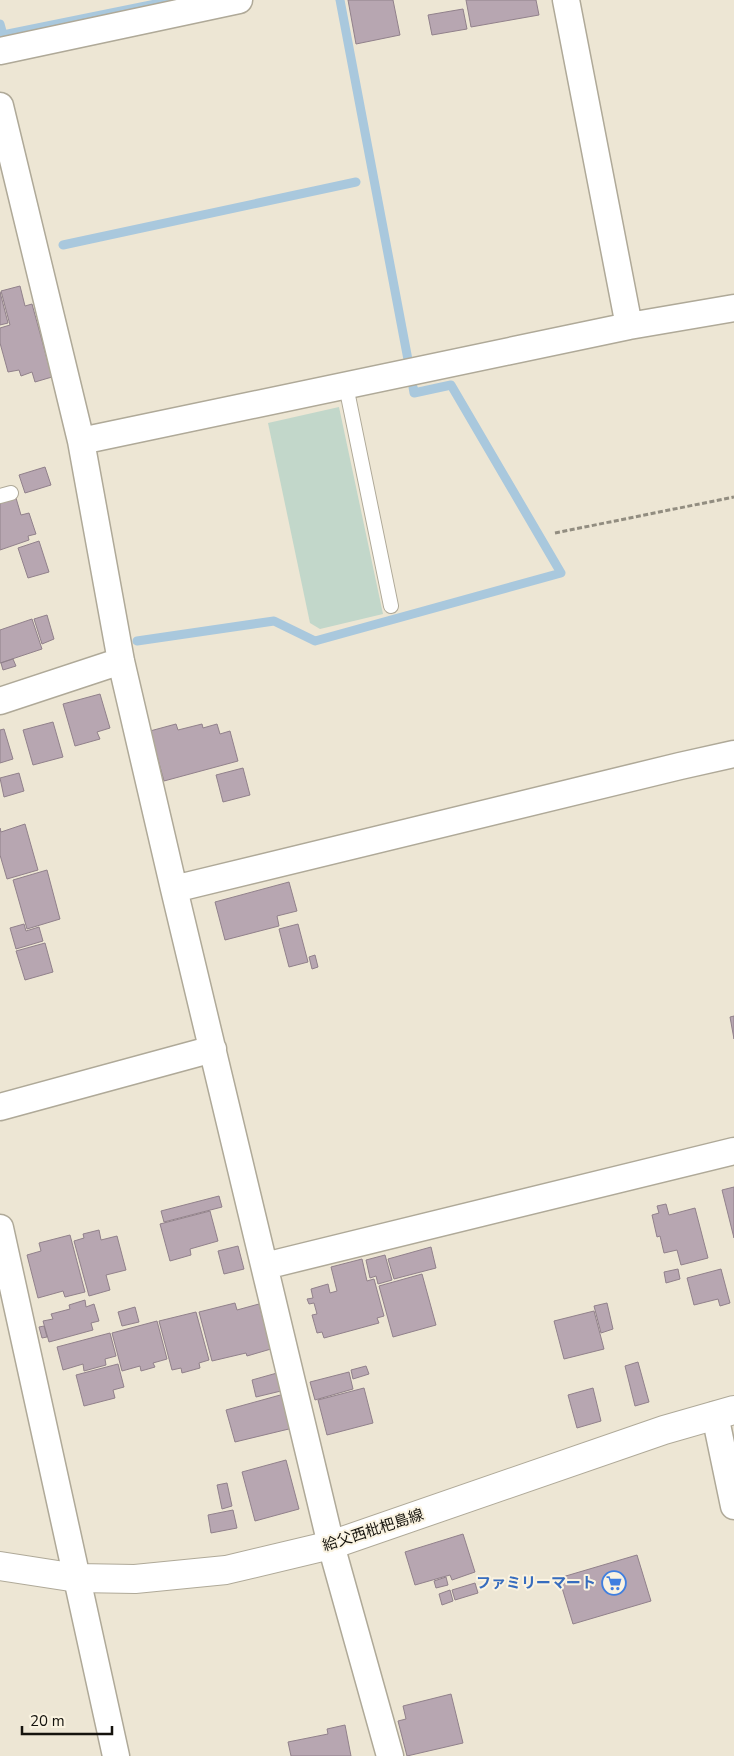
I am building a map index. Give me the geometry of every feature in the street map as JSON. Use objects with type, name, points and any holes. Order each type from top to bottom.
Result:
[{"type":"main road","name":"給父西枇杷島線","points":[[0,1566],[77,1578],[135,1579],[226,1570],[332,1545],[664,1430],[725,1412]]},
{"type":"street","points":[[0,51],[239,0]]},
{"type":"street","points":[[566,0],[630,326]]},
{"type":"street","points":[[0,106],[81,441],[122,660],[174,888],[332,1545],[390,1756]]},
{"type":"street","points":[[81,441],[630,326],[734,308]]},
{"type":"street","points":[[0,701],[122,660]]},
{"type":"street","points":[[174,888],[734,754]]},
{"type":"street","points":[[0,1107],[213,1049]]},
{"type":"street","points":[[265,1266],[734,1151]]},
{"type":"street","points":[[0,1228],[116,1756]]},
{"type":"street","points":[[725,1412],[734,1506]]},
{"type":"lane","points":[[346,386],[391,606]]},
{"type":"path","points":[[555,533],[734,497]]},
{"type":"green space","points":[[339,407],[383,614],[320,629],[310,623],[268,423]]},
{"type":"building","points":[[348,0],[393,0],[400,35],[356,44]]},
{"type":"building","points":[[466,0],[536,0],[539,15],[471,27]]},
{"type":"building","points":[[463,9],[467,29],[432,35],[428,15]]},
{"type":"building","points":[[20,286],[25,306],[32,304],[52,377],[35,382],[32,372],[21,376],[19,370],[8,372],[0,343],[0,328],[10,325],[1,291]]},
{"type":"building","points":[[0,292],[8,323],[0,325]]},
{"type":"building","points":[[45,467],[51,485],[25,493],[19,475]]},
{"type":"building","points":[[16,498],[21,515],[29,513],[36,534],[28,536],[29,540],[0,550],[0,503]]},
{"type":"building","points":[[39,541],[49,572],[28,578],[18,548]]},
{"type":"building","points":[[47,615],[54,639],[42,644],[34,619]]},
{"type":"building","points":[[32,619],[42,649],[0,663],[0,630]]},
{"type":"building","points":[[13,659],[16,666],[3,670],[1,663]]},
{"type":"building","points":[[100,694],[110,728],[97,732],[100,739],[75,746],[63,704]]},
{"type":"building","points":[[53,722],[63,757],[33,765],[23,730]]},
{"type":"building","points":[[176,724],[178,730],[202,724],[203,728],[217,724],[220,734],[230,731],[238,761],[164,781],[150,731]]},
{"type":"building","points":[[4,729],[13,759],[0,763],[0,730]]},
{"type":"building","points":[[243,768],[250,795],[223,802],[216,775]]},
{"type":"building","points":[[19,773],[24,791],[4,797],[0,778]]},
{"type":"building","points":[[25,824],[38,870],[7,879],[0,855],[0,828],[1,832]]},
{"type":"building","points":[[47,870],[60,919],[27,929],[13,880]]},
{"type":"building","points":[[289,882],[297,911],[277,916],[279,926],[225,940],[215,902]]},
{"type":"building","points":[[24,924],[26,931],[39,927],[43,941],[16,949],[10,928]]},
{"type":"building","points":[[298,924],[308,962],[289,967],[279,929]]},
{"type":"building","points":[[45,943],[53,972],[25,980],[16,951]]},
{"type":"building","points":[[315,955],[318,967],[312,969],[309,957]]},
{"type":"building","points":[[734,1016],[734,1039],[730,1017]]},
{"type":"building","points":[[734,1187],[734,1238],[722,1190]]},
{"type":"building","points":[[219,1196],[222,1207],[164,1222],[161,1211]]},
{"type":"building","points":[[666,1204],[669,1215],[695,1208],[708,1258],[681,1265],[677,1250],[664,1253],[660,1236],[657,1237],[652,1215],[659,1213],[657,1206]]},
{"type":"building","points":[[210,1211],[218,1241],[190,1249],[191,1255],[170,1261],[160,1224]]},
{"type":"building","points":[[99,1230],[101,1240],[117,1236],[126,1270],[106,1275],[110,1290],[89,1296],[74,1241],[84,1238],[83,1234]]},
{"type":"building","points":[[70,1235],[85,1292],[65,1297],[63,1291],[38,1298],[27,1255],[41,1251],[39,1243]]},
{"type":"building","points":[[238,1246],[244,1269],[224,1274],[218,1251]]},
{"type":"building","points":[[431,1247],[436,1268],[394,1279],[388,1259]]},
{"type":"building","points":[[385,1255],[392,1280],[378,1284],[376,1276],[370,1278],[366,1260]]},
{"type":"building","points":[[362,1259],[367,1281],[374,1279],[384,1316],[377,1318],[379,1323],[324,1338],[322,1332],[317,1333],[312,1315],[317,1314],[314,1303],[309,1304],[307,1299],[313,1298],[311,1289],[328,1284],[330,1293],[337,1291],[331,1267]]},
{"type":"building","points":[[678,1269],[680,1279],[666,1283],[664,1272]]},
{"type":"building","points":[[721,1269],[730,1303],[720,1306],[718,1299],[694,1305],[687,1278]]},
{"type":"building","points":[[422,1274],[436,1325],[393,1337],[379,1286]]},
{"type":"building","points":[[85,1300],[86,1307],[94,1304],[99,1321],[91,1323],[93,1330],[49,1342],[43,1321],[53,1319],[51,1314],[70,1309],[69,1305]]},
{"type":"building","points":[[235,1303],[237,1310],[259,1304],[271,1349],[247,1356],[246,1353],[212,1361],[199,1312]]},
{"type":"building","points":[[607,1303],[613,1329],[601,1333],[594,1306]]},
{"type":"building","points":[[135,1307],[139,1322],[122,1326],[118,1312]]},
{"type":"building","points":[[594,1311],[604,1349],[564,1359],[554,1321]]},
{"type":"building","points":[[196,1312],[209,1360],[199,1363],[200,1368],[182,1373],[181,1368],[172,1370],[159,1321]]},
{"type":"building","points":[[157,1321],[167,1359],[153,1363],[155,1367],[141,1371],[140,1366],[122,1371],[112,1333]]},
{"type":"building","points":[[44,1326],[47,1337],[42,1338],[39,1327]]},
{"type":"building","points":[[110,1333],[116,1356],[105,1359],[106,1365],[84,1371],[83,1364],[63,1370],[57,1347]]},
{"type":"building","points":[[638,1362],[649,1402],[635,1406],[625,1366]]},
{"type":"building","points":[[118,1364],[124,1387],[113,1390],[115,1398],[84,1406],[76,1375]]},
{"type":"building","points":[[366,1366],[369,1374],[353,1379],[351,1370]]},
{"type":"building","points":[[349,1372],[353,1389],[315,1400],[310,1382]]},
{"type":"building","points":[[277,1373],[281,1391],[256,1397],[252,1380]]},
{"type":"building","points":[[364,1388],[373,1423],[327,1435],[318,1400]]},
{"type":"building","points":[[593,1388],[601,1421],[577,1428],[568,1395]]},
{"type":"building","points":[[284,1394],[293,1428],[235,1442],[226,1410]]},
{"type":"building","points":[[286,1460],[299,1509],[255,1521],[242,1472]]},
{"type":"building","points":[[227,1483],[232,1506],[222,1509],[217,1485]]},
{"type":"building","points":[[233,1510],[237,1528],[211,1533],[208,1515]]},
{"type":"building","points":[[463,1534],[475,1572],[452,1580],[450,1575],[415,1585],[405,1552]]},
{"type":"building","points":[[637,1555],[651,1601],[573,1624],[559,1578]]},
{"type":"building","points":[[446,1577],[448,1585],[436,1588],[434,1581]]},
{"type":"building","points":[[475,1583],[478,1593],[455,1600],[452,1590]]},
{"type":"building","points":[[450,1590],[453,1601],[442,1605],[439,1594]]},
{"type":"building","points":[[451,1694],[463,1743],[407,1756],[398,1721],[406,1719],[403,1706]]},
{"type":"building","points":[[345,1725],[351,1756],[291,1756],[288,1742],[328,1734],[327,1729]]},
{"type":"waterway","points":[[0,24],[3,35],[175,0]]},
{"type":"waterway","points":[[340,0],[409,365]]},
{"type":"waterway","points":[[63,245],[356,182]]},
{"type":"waterway","points":[[137,641],[274,621],[315,641],[561,573],[451,385],[414,393],[413,387]]},
{"type":"place","name":"ファミリーマート","points":[[614,1583]]}]
